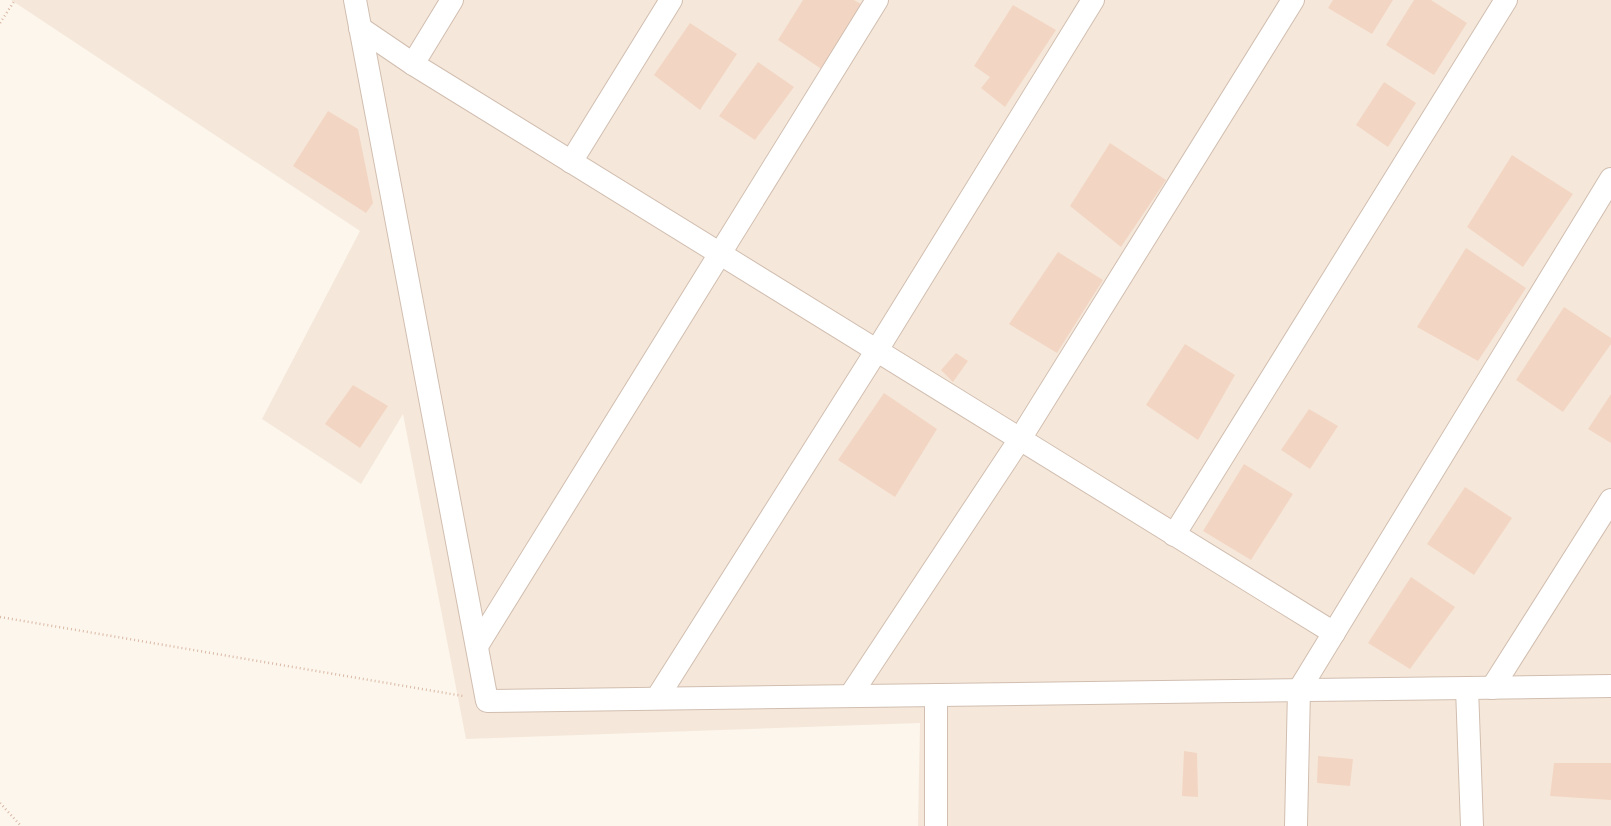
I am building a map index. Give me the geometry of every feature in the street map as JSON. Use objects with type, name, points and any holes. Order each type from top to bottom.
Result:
[{"type":"street","points":[[355,0],[487,701],[1611,686]]},
{"type":"street","points":[[413,64],[452,0]]},
{"type":"street","points":[[571,162],[671,0]]},
{"type":"street","points":[[477,646],[877,0]]},
{"type":"street","points":[[657,698],[877,350],[1093,0]]},
{"type":"street","points":[[850,696],[1020,439],[1293,0]]},
{"type":"street","points":[[1174,534],[1506,0]]},
{"type":"street","points":[[360,28],[413,64],[1334,633]]},
{"type":"street","points":[[1296,826],[1299,690],[1611,179]]},
{"type":"street","points":[[1492,688],[1611,500]]},
{"type":"street","points":[[1467,688],[1472,826]]},
{"type":"street","points":[[936,695],[936,826]]},
{"type":"path","points":[[0,23],[15,0]]},
{"type":"path","points":[[0,617],[487,701]]},
{"type":"path","points":[[0,804],[21,826]]},
{"type":"shaded area","points":[[11,0],[1611,0],[1611,826],[918,826],[920,723],[466,739],[403,414],[361,484],[262,419],[360,231]]},
{"type":"building","points":[[803,0],[854,0],[861,4],[823,70],[778,40]]},
{"type":"building","points":[[1333,0],[1393,0],[1372,34],[1328,8]]},
{"type":"building","points":[[1414,0],[1431,0],[1467,23],[1434,75],[1386,45]]},
{"type":"building","points":[[1013,5],[1056,30],[1005,107],[981,88],[990,77],[974,66]]},
{"type":"building","points":[[690,23],[737,54],[700,110],[654,75]]},
{"type":"building","points":[[758,62],[794,87],[755,140],[719,116]]},
{"type":"building","points":[[1384,82],[1416,103],[1388,147],[1356,125]]},
{"type":"building","points":[[328,111],[358,129],[373,203],[366,213],[293,166]]},
{"type":"building","points":[[1110,143],[1166,180],[1121,247],[1070,206]]},
{"type":"building","points":[[1512,155],[1573,194],[1523,267],[1467,227]]},
{"type":"building","points":[[1466,248],[1526,288],[1478,361],[1417,327]]},
{"type":"building","points":[[1058,252],[1103,280],[1057,353],[1009,324]]},
{"type":"building","points":[[1564,307],[1611,338],[1611,344],[1563,412],[1516,380]]},
{"type":"building","points":[[1185,344],[1235,375],[1198,440],[1146,405]]},
{"type":"building","points":[[956,353],[968,361],[953,382],[941,370]]},
{"type":"building","points":[[353,385],[388,406],[360,448],[325,424]]},
{"type":"building","points":[[884,393],[937,429],[895,497],[838,460]]},
{"type":"building","points":[[1611,394],[1611,443],[1588,429]]},
{"type":"building","points":[[1309,409],[1338,426],[1310,469],[1281,450]]},
{"type":"building","points":[[1244,464],[1293,494],[1251,560],[1203,531]]},
{"type":"building","points":[[1465,487],[1512,518],[1474,575],[1427,544]]},
{"type":"building","points":[[1411,577],[1455,607],[1410,669],[1368,643]]},
{"type":"building","points":[[1184,751],[1197,753],[1198,797],[1182,796]]},
{"type":"building","points":[[1318,756],[1353,759],[1350,786],[1317,783]]},
{"type":"building","points":[[1554,763],[1611,763],[1611,800],[1550,796]]}]
